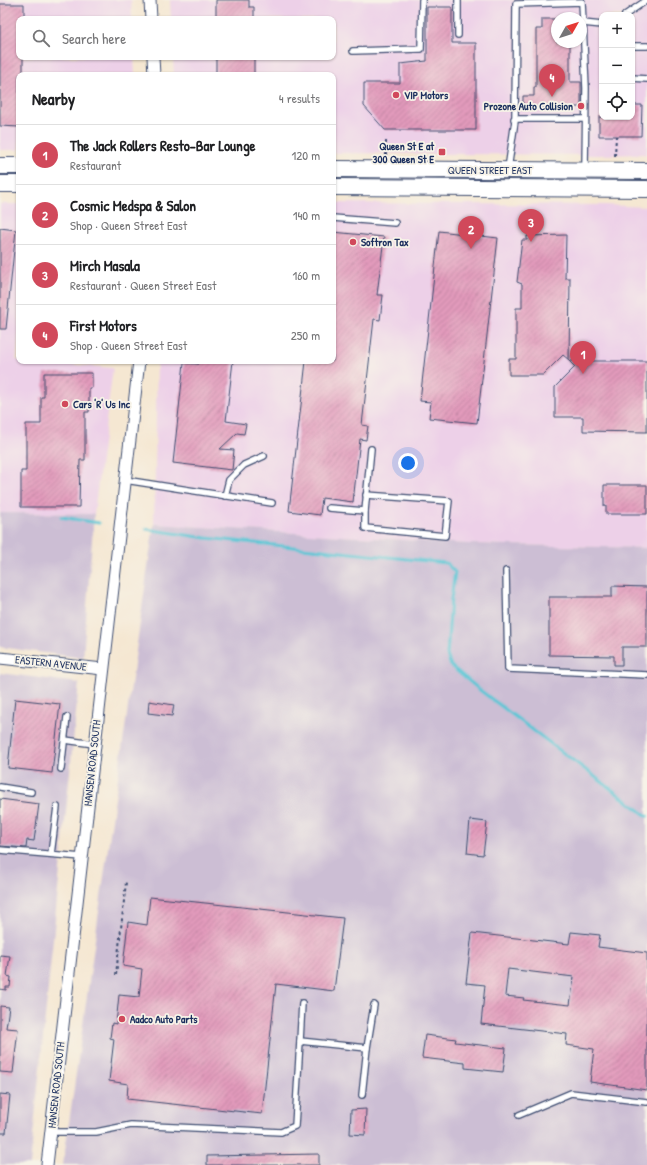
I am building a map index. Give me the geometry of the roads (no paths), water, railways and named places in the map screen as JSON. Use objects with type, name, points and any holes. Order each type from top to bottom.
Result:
[{"type":"main road","points":[[0,166],[16,166]]},
{"type":"main road","name":"QUEEN STREET EAST","points":[[336,169],[647,171]]},
{"type":"main road","points":[[0,184],[16,184]]},
{"type":"main road","name":"QUEEN STREET EAST","points":[[336,187],[647,189]]},
{"type":"street","points":[[150,0],[151,16]]},
{"type":"street","points":[[153,60],[154,72]]},
{"type":"street","name":"HANSEN ROAD SOUTH","points":[[47,1165],[139,364]]},
{"type":"street","name":"EASTERN AVENUE","points":[[0,658],[103,669]]},
{"type":"lane","points":[[353,51],[421,49],[422,0]]},
{"type":"lane","points":[[458,0],[458,36]]},
{"type":"lane","points":[[629,12],[647,0]]},
{"type":"lane","points":[[508,171],[514,119],[516,4],[582,2],[582,12]]},
{"type":"lane","points":[[587,23],[599,25]]},
{"type":"lane","points":[[635,46],[647,46]]},
{"type":"lane","points":[[584,48],[586,88],[585,171]]},
{"type":"lane","points":[[635,78],[647,79]]},
{"type":"lane","points":[[514,119],[585,119]]},
{"type":"lane","points":[[336,218],[395,223]]},
{"type":"lane","points":[[366,495],[449,501],[445,536],[365,528],[366,495],[371,450]]},
{"type":"lane","points":[[225,496],[229,480],[244,465],[264,456]]},
{"type":"lane","points":[[125,480],[272,503]]},
{"type":"lane","points":[[329,508],[365,511]]},
{"type":"lane","points":[[506,571],[508,669],[647,675]]},
{"type":"lane","points":[[61,769],[67,718]]},
{"type":"lane","points":[[65,740],[94,744]]},
{"type":"lane","points":[[0,788],[31,792]]},
{"type":"lane","points":[[52,854],[57,807]]},
{"type":"lane","points":[[0,850],[82,857]]},
{"type":"lane","points":[[50,1132],[96,1132],[131,1125],[281,1132],[295,1126],[302,1002]]},
{"type":"lane","points":[[362,1095],[367,1048],[374,1005]]},
{"type":"lane","points":[[300,1041],[367,1048]]},
{"type":"lane","points":[[519,1115],[571,1093],[647,1102]]},
{"type":"waterway","points":[[61,517],[99,523]]},
{"type":"waterway","points":[[146,529],[206,538],[446,563],[455,572],[451,599],[447,655],[451,666],[481,691],[647,816]]},
{"type":"place","name":"VIP Motors","points":[[396,95]]},
{"type":"place","name":"First Motors","points":[[552,97]]},
{"type":"place","name":"Prozone Auto Collision","points":[[581,106]]},
{"type":"place","name":"Queen St E at 300 Queen St E","points":[[442,152]]},
{"type":"place","name":"Softron Tax","points":[[353,242]]},
{"type":"place","name":"Mirch Masala","points":[[531,242]]},
{"type":"place","name":"Cosmic Medspa & Salon","points":[[471,249]]},
{"type":"place","name":"The Jack Rollers Resto-Bar Lounge","points":[[583,374]]},
{"type":"place","name":"Cars 'R' Us Inc","points":[[65,404]]},
{"type":"place","name":"Aadco Auto Parts","points":[[122,1019]]}]
